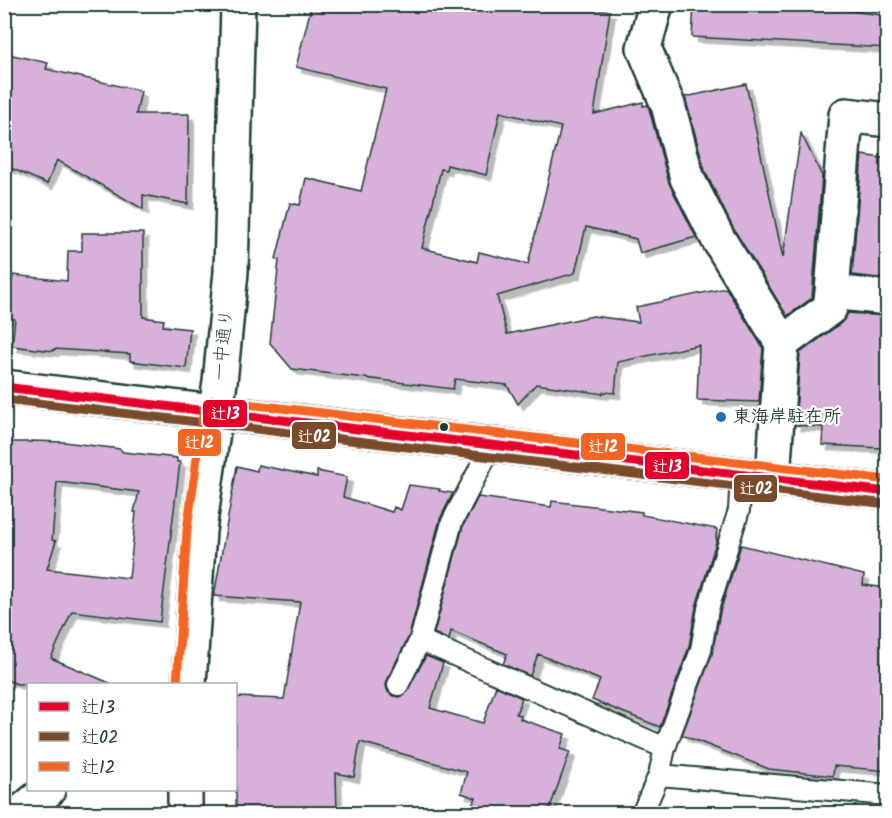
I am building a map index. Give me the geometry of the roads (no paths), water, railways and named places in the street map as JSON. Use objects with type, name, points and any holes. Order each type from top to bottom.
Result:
[{"type":"street","name":"一中通り","points":[[189,683],[199,531],[216,412],[231,272],[238,4]]},
{"type":"street","points":[[656,4],[644,48],[668,105],[687,178],[717,237],[782,343],[773,478]]},
{"type":"street","points":[[782,343],[830,308],[846,115],[888,120]]},
{"type":"street","points":[[832,292],[888,298]]},
{"type":"street","points":[[4,387],[888,492]]},
{"type":"street","points":[[19,813],[46,791]]},
{"type":"street","points":[[185,791],[185,813]]},
{"type":"lane","points":[[398,686],[420,640],[452,522],[492,445]]},
{"type":"lane","points":[[642,813],[658,775],[665,748],[701,650],[708,609],[739,510],[741,474]]},
{"type":"lane","points":[[420,640],[665,748]]},
{"type":"lane","points":[[658,775],[888,795]]},
{"type":"place","name":"東海岸駐在所","points":[[721,417]]}]
